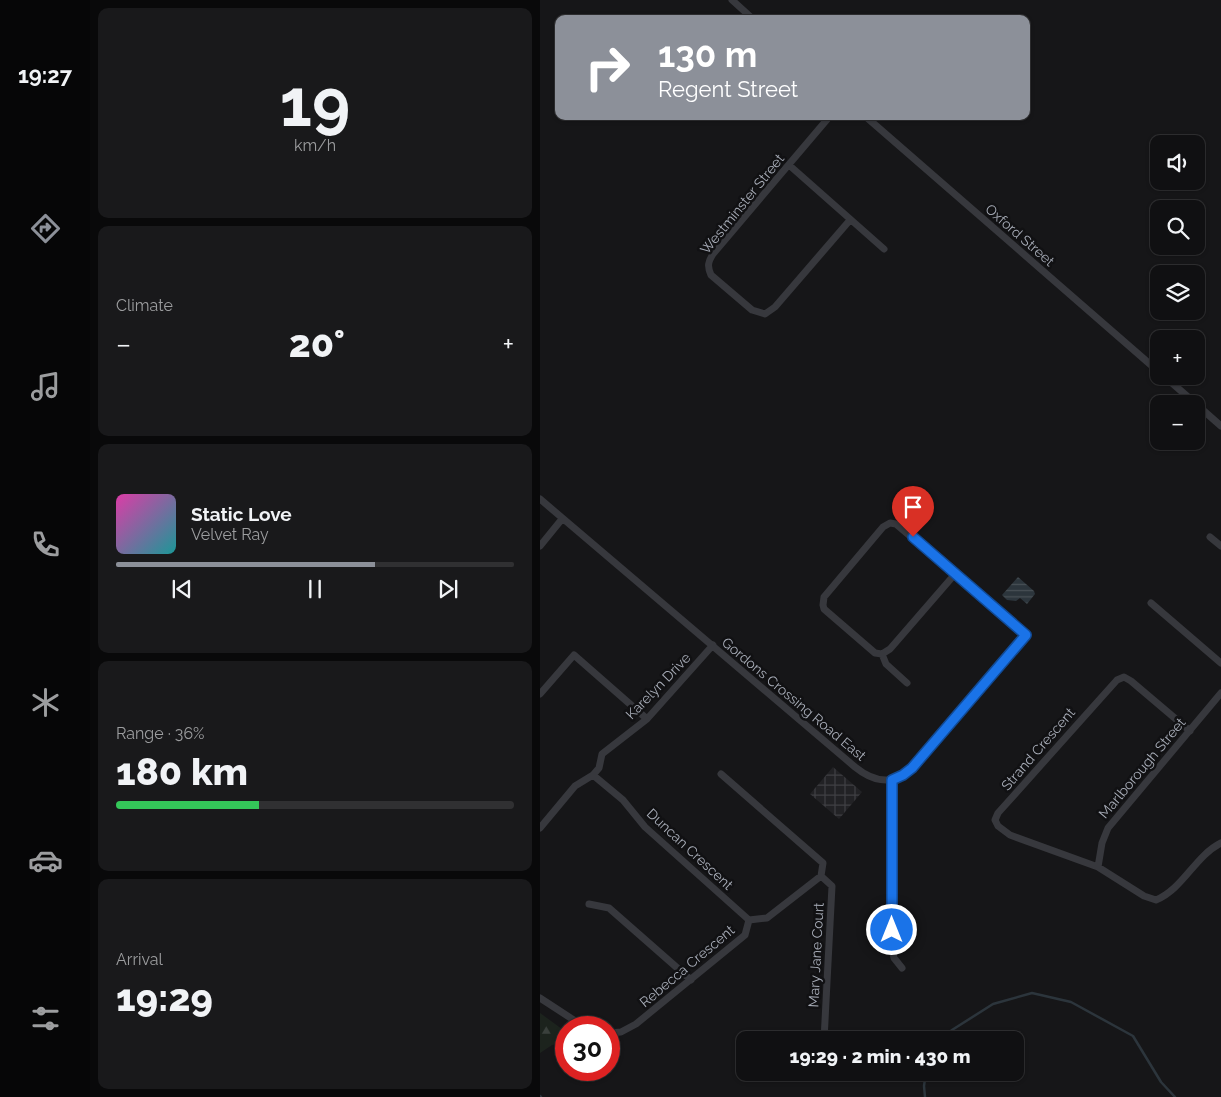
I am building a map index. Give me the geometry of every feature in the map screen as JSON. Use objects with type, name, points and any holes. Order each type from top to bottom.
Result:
[{"type":"street","points":[[732,0],[749,15]]},
{"type":"street","name":"Westminster Street","points":[[827,120],[713,254],[708,263],[711,275],[752,310],[765,314],[775,307],[850,220]]},
{"type":"street","name":"Oxford Street","points":[[870,120],[1150,364]]},
{"type":"street","points":[[789,166],[884,249]]},
{"type":"street","points":[[1174,385],[1186,395]]},
{"type":"street","points":[[1205,412],[1221,426]]},
{"type":"street","name":"Gordons Crossing Road East","points":[[540,500],[861,772],[876,779],[892,780]]},
{"type":"street","points":[[540,546],[562,519]]},
{"type":"street","points":[[902,968],[894,958],[892,949],[892,780],[912,768],[1026,635],[899,525],[890,523],[883,527],[826,593],[822,601],[824,609],[875,653],[882,654],[888,652],[955,574]]},
{"type":"street","points":[[1210,537],[1221,546]]},
{"type":"street","points":[[1151,603],[1221,663]]},
{"type":"street","name":"Karelyn Drive","points":[[540,828],[576,786],[593,775],[599,768],[602,754],[648,719],[713,645]]},
{"type":"street","points":[[882,654],[886,664],[907,683]]},
{"type":"street","points":[[540,694],[574,655],[648,719]]},
{"type":"street","name":"Strand Crescent","points":[[1098,867],[1010,835],[998,826],[995,820],[998,813],[1117,680],[1124,678],[1131,681],[1190,731]]},
{"type":"street","name":"Marlborough Street","points":[[1098,867],[1102,843],[1108,828],[1221,693]]},
{"type":"street","points":[[721,774],[823,863],[821,876]]},
{"type":"street","name":"Duncan Crescent","points":[[593,775],[623,800],[645,827],[749,920]]},
{"type":"street","points":[[1098,867],[1144,896],[1156,900],[1166,896],[1209,849],[1221,843]]},
{"type":"street","name":"Rebecca Crescent","points":[[620,1032],[636,1024],[745,936],[749,920],[766,918],[821,876]]},
{"type":"street","name":"Mary Jane Court","points":[[821,876],[832,886],[824,1031]]},
{"type":"street","points":[[589,904],[609,908],[691,980]]},
{"type":"street","points":[[540,998],[568,1016]]},
{"type":"shaded area","points":[[1018,577],[1035,594],[1027,604],[1020,598],[1016,601],[1007,600],[1002,595]]},
{"type":"shaded area","points":[[833,767],[862,792],[839,819],[810,794]]},
{"type":"green space","points":[[540,1013],[555,1024],[555,1044],[540,1053]]},
{"type":"waterway","points":[[951,1031],[993,1004],[1032,993],[1071,1002],[1133,1036],[1161,1082],[1175,1097]]},
{"type":"waterway","points":[[925,1081],[925,1097]]},
{"type":"route","points":[[892,930],[892,780],[912,768],[1026,635],[913,537]]}]
